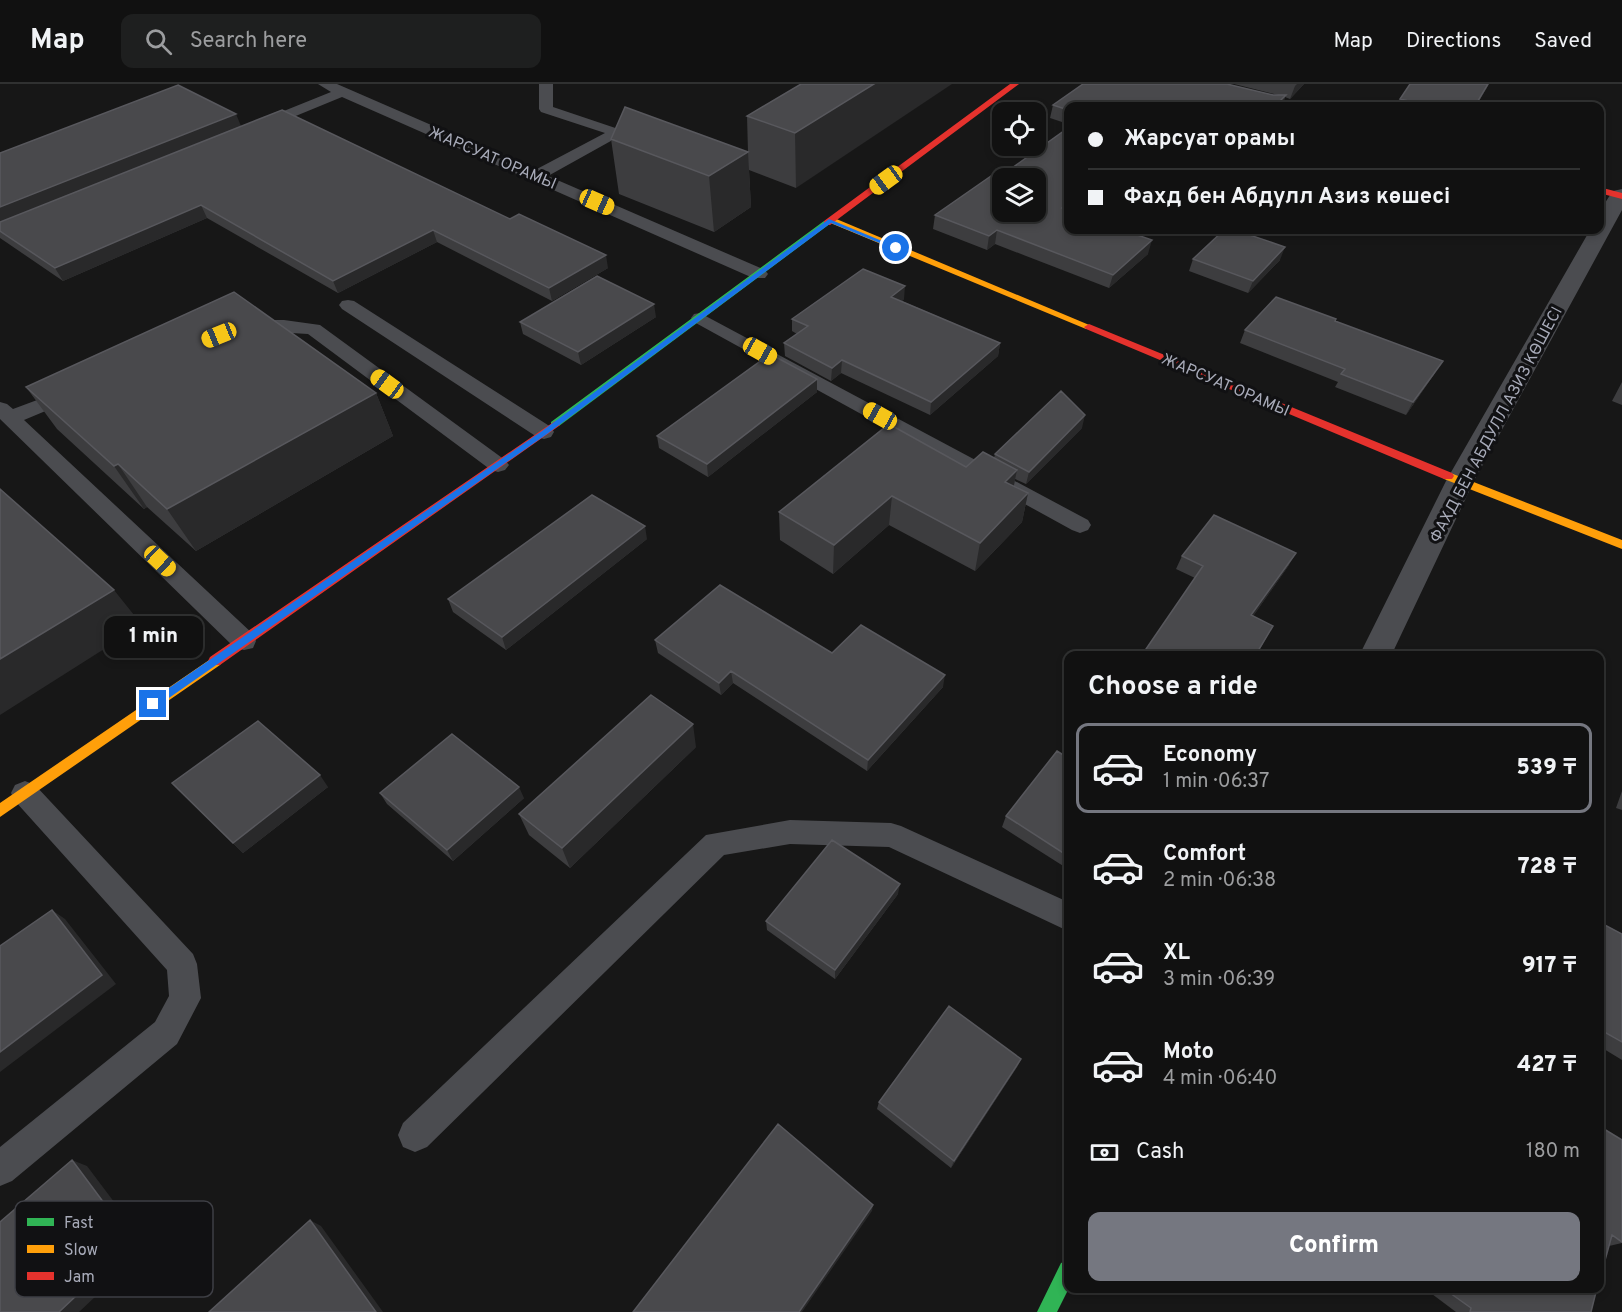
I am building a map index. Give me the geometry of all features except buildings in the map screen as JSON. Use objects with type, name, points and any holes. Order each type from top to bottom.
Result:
[{"type":"street","points":[[0,811],[498,465],[1015,84]]},
{"type":"street","points":[[1204,84],[1273,102]]},
{"type":"street","name":"ФАХД БЕН АБДУЛЛ АЗИЗ КӨШЕСІ","points":[[1604,213],[1614,194]]},
{"type":"street","name":"ЖАРСУАТ ОРАМЫ","points":[[831,220],[1460,481],[1622,545]]},
{"type":"street","name":"ФАХД БЕН АБДУЛЛ АЗИЗ КӨШЕСІ","points":[[1377,651],[1460,481],[1593,234]]},
{"type":"street","points":[[1047,1312],[1064,1278]]},
{"type":"lane","name":"ЖАРСУАТ ОРАМЫ","points":[[325,84],[759,274]]},
{"type":"lane","points":[[546,84],[546,109],[661,149]]},
{"type":"lane","points":[[243,132],[342,92]]},
{"type":"lane","points":[[536,176],[617,132]]},
{"type":"lane","points":[[348,305],[544,432]]},
{"type":"lane","points":[[700,318],[1080,525]]},
{"type":"lane","points":[[229,331],[240,327],[284,326],[313,330],[498,465]]},
{"type":"lane","points":[[87,387],[5,413],[244,640]]},
{"type":"lane","points":[[0,1169],[166,1033],[185,998],[182,964],[25,793]]},
{"type":"lane","points":[[415,1135],[716,843],[790,832],[891,835],[1064,915]]},
{"type":"traffic: fast","points":[[1204,84],[1273,102]]},
{"type":"traffic: fast","points":[[555,424],[827,223]]},
{"type":"traffic: fast","points":[[1047,1312],[1064,1278]]},
{"type":"traffic: slow","points":[[831,220],[1089,327]]},
{"type":"traffic: slow","points":[[1448,476],[1622,545]]},
{"type":"traffic: slow","points":[[0,811],[215,661]]},
{"type":"traffic: jam","points":[[827,223],[1015,84]]},
{"type":"traffic: jam","points":[[1604,191],[1622,196]]},
{"type":"traffic: jam","points":[[1089,327],[1448,476]]},
{"type":"traffic: jam","points":[[215,661],[555,424]]},
{"type":"route","points":[[153,704],[544,432],[831,220],[896,248]]}]
